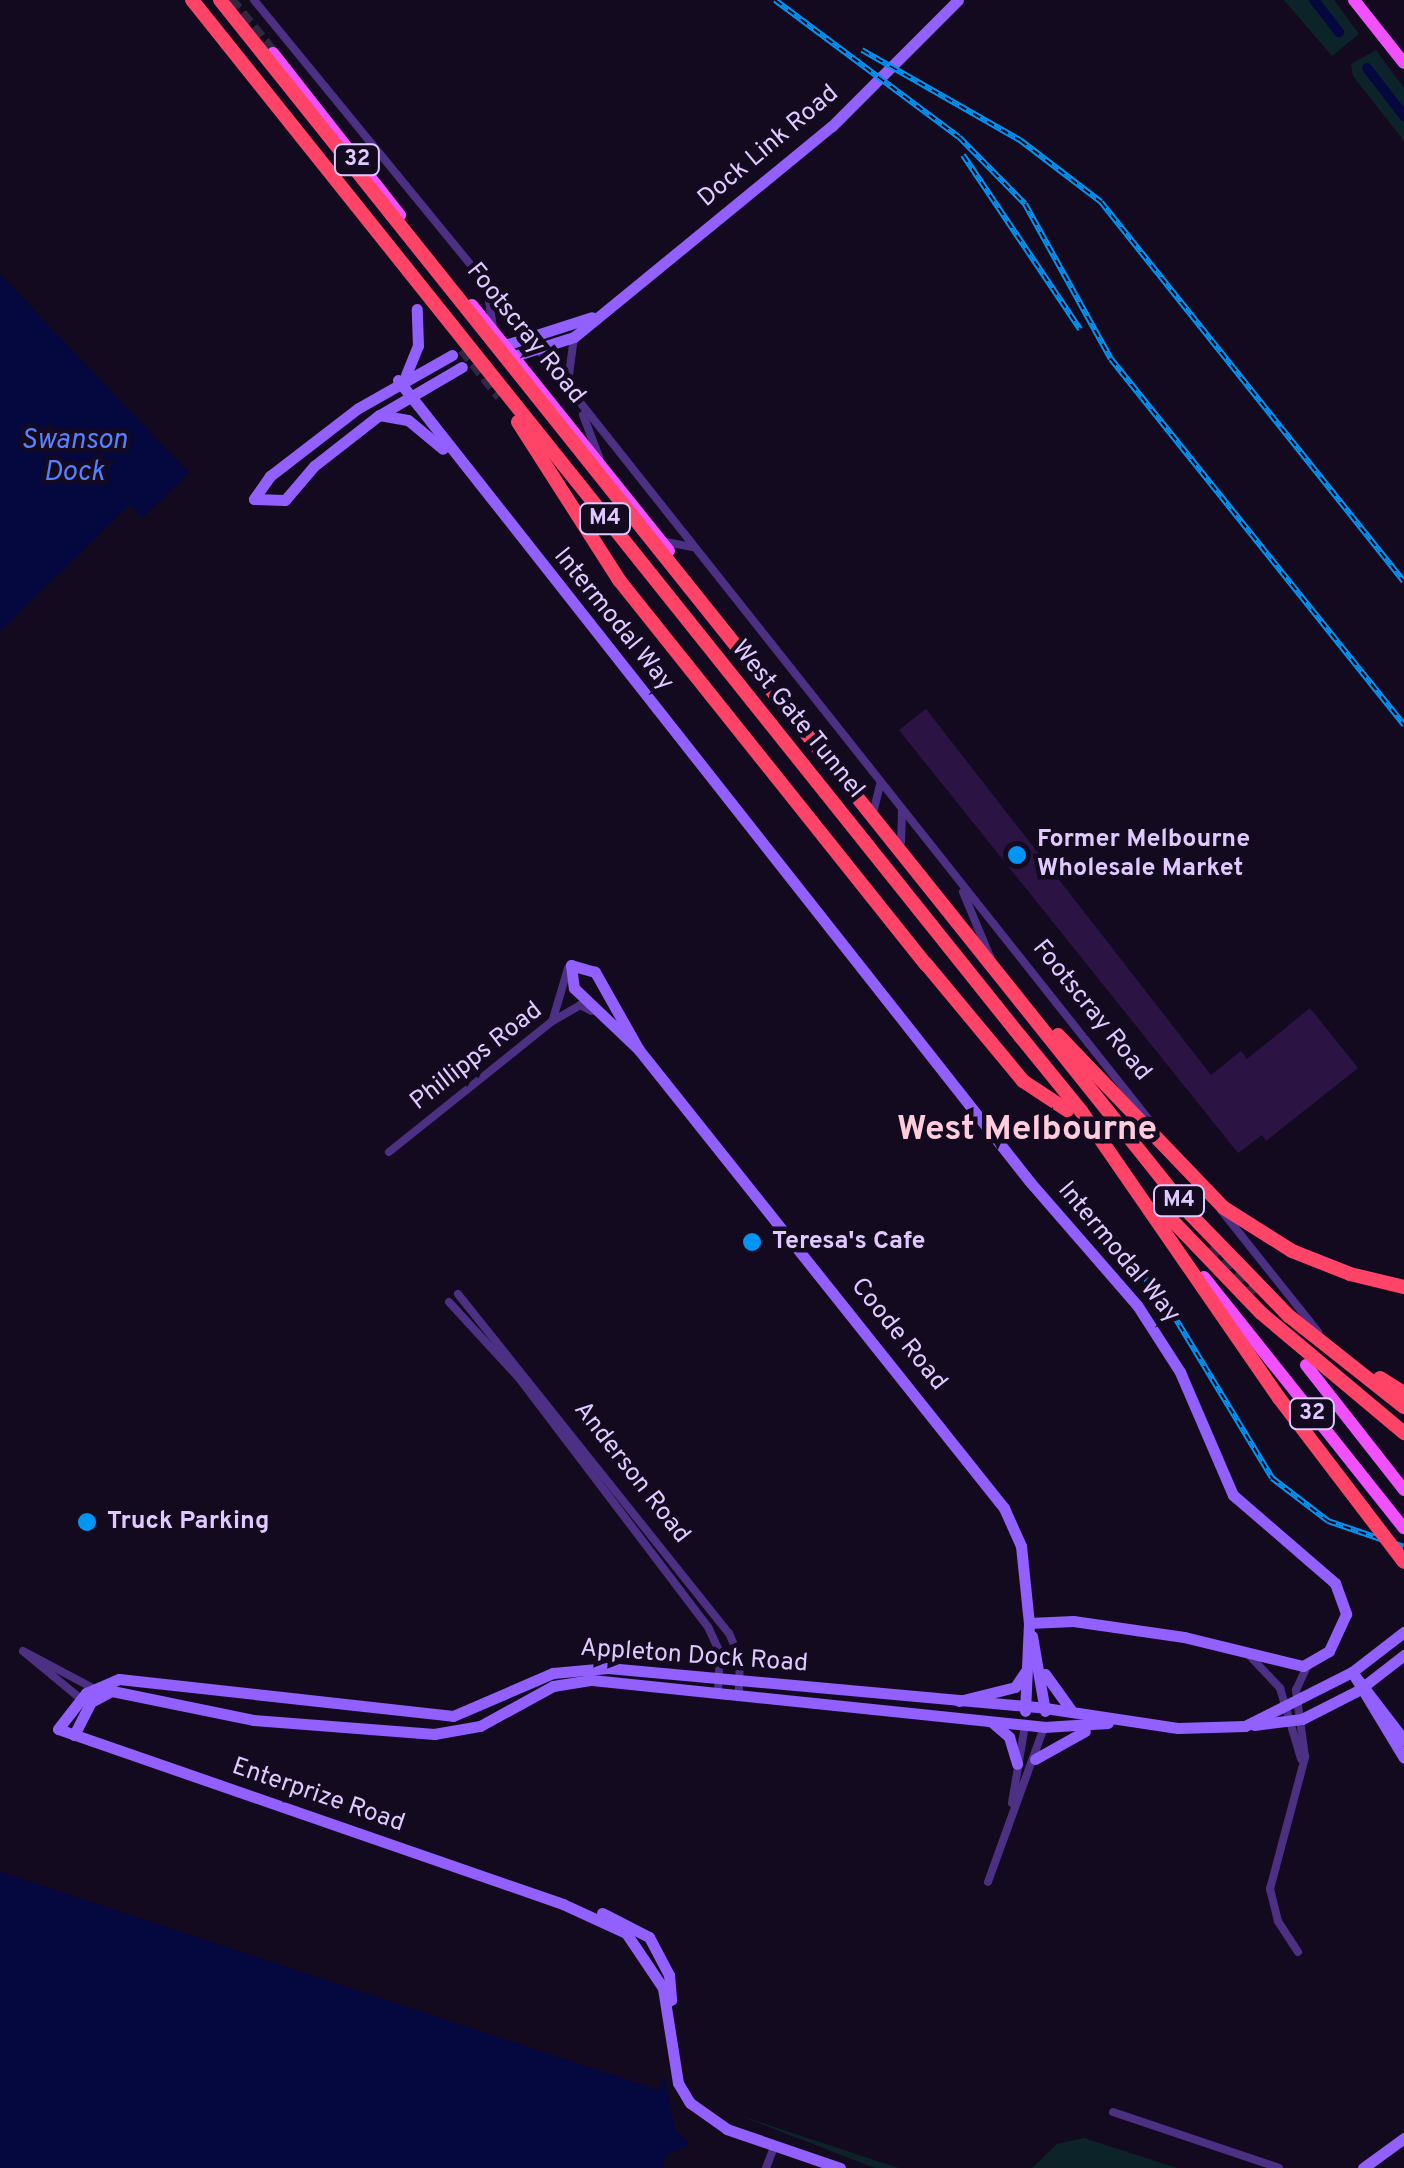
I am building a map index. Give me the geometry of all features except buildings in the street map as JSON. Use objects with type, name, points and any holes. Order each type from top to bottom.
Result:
[{"type":"highway","name":"West Gate Tunnel","points":[[192,0],[1074,1110],[1235,1287],[1404,1433]]},
{"type":"highway","name":"West Gate Tunnel","points":[[220,0],[1214,1242],[1323,1344],[1404,1407]]},
{"type":"highway","points":[[486,371],[619,580],[1023,1082],[1074,1110],[1404,1562]]},
{"type":"highway","points":[[989,959],[1224,1208],[1327,1267],[1404,1287]]},
{"type":"highway","points":[[1323,1344],[1404,1393]]},
{"type":"main road","points":[[1354,0],[1404,63]]},
{"type":"main road","name":"Footscray Road","points":[[273,53],[901,842]]},
{"type":"main road","name":"32","points":[[1204,1277],[1404,1528]]},
{"type":"main road","name":"32","points":[[1306,1365],[1404,1490]]},
{"type":"street","name":"Footscray Road","points":[[254,0],[424,213],[530,338],[566,390],[1346,1367]]},
{"type":"street","name":"Dock Link Road","points":[[509,350],[539,351],[574,337],[832,126],[958,0]]},
{"type":"street","points":[[308,97],[323,86]]},
{"type":"street","points":[[409,225],[424,213]]},
{"type":"street","points":[[484,286],[494,332]]},
{"type":"street","points":[[402,378],[418,346],[417,310]]},
{"type":"street","name":"Dock Link Road","points":[[509,350],[530,338],[596,316]]},
{"type":"street","points":[[566,390],[574,337]]},
{"type":"street","points":[[452,355],[402,378],[270,476],[254,499],[285,500],[314,466],[378,416],[408,394],[462,367]]},
{"type":"street","name":"Intermodal Way","points":[[402,378],[408,394],[461,466],[1154,1327],[1233,1496],[1341,1592],[1346,1614],[1339,1639],[1309,1664]]},
{"type":"street","name":"Footscray Road","points":[[579,406],[605,470]]},
{"type":"street","name":"Intermodal Way","points":[[378,416],[408,420],[461,466]]},
{"type":"street","points":[[661,541],[691,547]]},
{"type":"street","points":[[759,664],[775,652]]},
{"type":"street","points":[[874,808],[883,796],[876,776]]},
{"type":"street","name":"Footscray Road","points":[[900,806],[901,842]]},
{"type":"street","name":"Footscray Road","points":[[950,871],[989,959]]},
{"type":"street","name":"Coode Road","points":[[638,1050],[590,966],[568,968],[578,993],[638,1050],[994,1493],[1020,1546],[1029,1625],[1045,1708],[1044,1728],[988,1882]]},
{"type":"street","points":[[551,1022],[568,968]]},
{"type":"street","name":"Phillipps Road","points":[[389,1152],[551,1022],[582,1004],[638,1050]]},
{"type":"street","name":"Anderson Road","points":[[458,1294],[729,1632],[739,1686]]},
{"type":"street","name":"Anderson Road","points":[[449,1302],[519,1378],[701,1617],[720,1653],[719,1684]]},
{"type":"street","points":[[1029,1625],[1074,1621],[1246,1653],[1287,1666],[1309,1664]]},
{"type":"street","name":"Coode Road","points":[[1011,1813],[1026,1725],[1029,1625]]},
{"type":"street","name":"Appleton Dock Road","points":[[1245,1726],[1352,1672],[1400,1632]]},
{"type":"street","points":[[1035,1646],[1056,1699],[1076,1712]]},
{"type":"street","points":[[24,1651],[93,1688],[81,1699],[24,1651]]},
{"type":"street","points":[[1246,1653],[1286,1702],[1301,1773]]},
{"type":"street","name":"Appleton Dock Road","points":[[739,1686],[1044,1728],[1117,1722],[1245,1726],[1302,1719],[1362,1687],[1404,1655]]},
{"type":"street","points":[[1298,1952],[1278,1921],[1270,1889],[1301,1773],[1306,1739],[1296,1690],[1309,1664]]},
{"type":"street","name":"Appleton Dock Road","points":[[93,1688],[119,1679],[263,1701],[453,1716],[567,1670],[1045,1708],[1117,1722]]},
{"type":"street","points":[[945,1703],[1014,1686],[1025,1672]]},
{"type":"street","points":[[1352,1672],[1404,1758]]},
{"type":"street","name":"Appleton Dock Road","points":[[74,1735],[92,1702],[121,1690],[253,1720],[370,1730],[455,1732],[570,1681],[719,1684]]},
{"type":"street","points":[[1362,1687],[1404,1740]]},
{"type":"street","name":"Enterprize Road","points":[[81,1699],[58,1729],[564,1904],[642,1948],[669,2010],[678,2083],[690,2103],[727,2129],[840,2168]]},
{"type":"street","points":[[263,1701],[277,1716],[370,1730]]},
{"type":"street","points":[[990,1722],[1009,1737],[1017,1764]]},
{"type":"street","points":[[1035,1759],[1048,1745],[1117,1722]]},
{"type":"street","points":[[1113,2112],[1280,2168]]},
{"type":"street","points":[[1364,2168],[1404,2138]]},
{"type":"street","points":[[766,2168],[774,2146]]},
{"type":"shaded area","points":[[1284,0],[1334,0],[1359,34],[1332,56]]},
{"type":"shaded area","points":[[1376,50],[1404,88],[1404,141],[1353,76],[1351,64]]},
{"type":"shaded area","points":[[741,2116],[889,2165],[899,2168],[875,2168]]},
{"type":"shaded area","points":[[1084,2138],[1177,2168],[1032,2168],[1057,2144]]},
{"type":"water","name":"Swanson Dock","points":[[0,274],[189,473],[143,517],[130,505],[0,631]]},
{"type":"water","points":[[0,1872],[659,2090],[664,2076],[675,2128],[690,2145],[666,2155],[662,2168],[0,2168]]},
{"type":"waterway","points":[[1314,0],[1339,32]]},
{"type":"waterway","points":[[1367,68],[1404,116]]},
{"type":"tunnel","points":[[230,0],[273,53]]},
{"type":"tunnel","points":[[463,349],[500,396]]},
{"type":"tunnel","points":[[1213,1245],[1252,1296]]},
{"type":"railway","points":[[775,0],[959,137],[1025,204],[1111,359],[1404,725]]},
{"type":"railway","points":[[862,50],[1020,140],[1101,202],[1404,581]]},
{"type":"railway","points":[[963,155],[1080,329]]},
{"type":"railway","points":[[1070,1182],[1171,1311],[1272,1478],[1328,1521],[1404,1547]]},
{"type":"place","name":"Former Melbourne Wholesale Market","points":[[1017,855]]},
{"type":"place","name":"Teresa's Cafe","points":[[752,1242]]},
{"type":"place","name":"Truck Parking","points":[[87,1522]]},
{"type":"district","name":"West Melbourne","points":[[1027,1130]]}]
